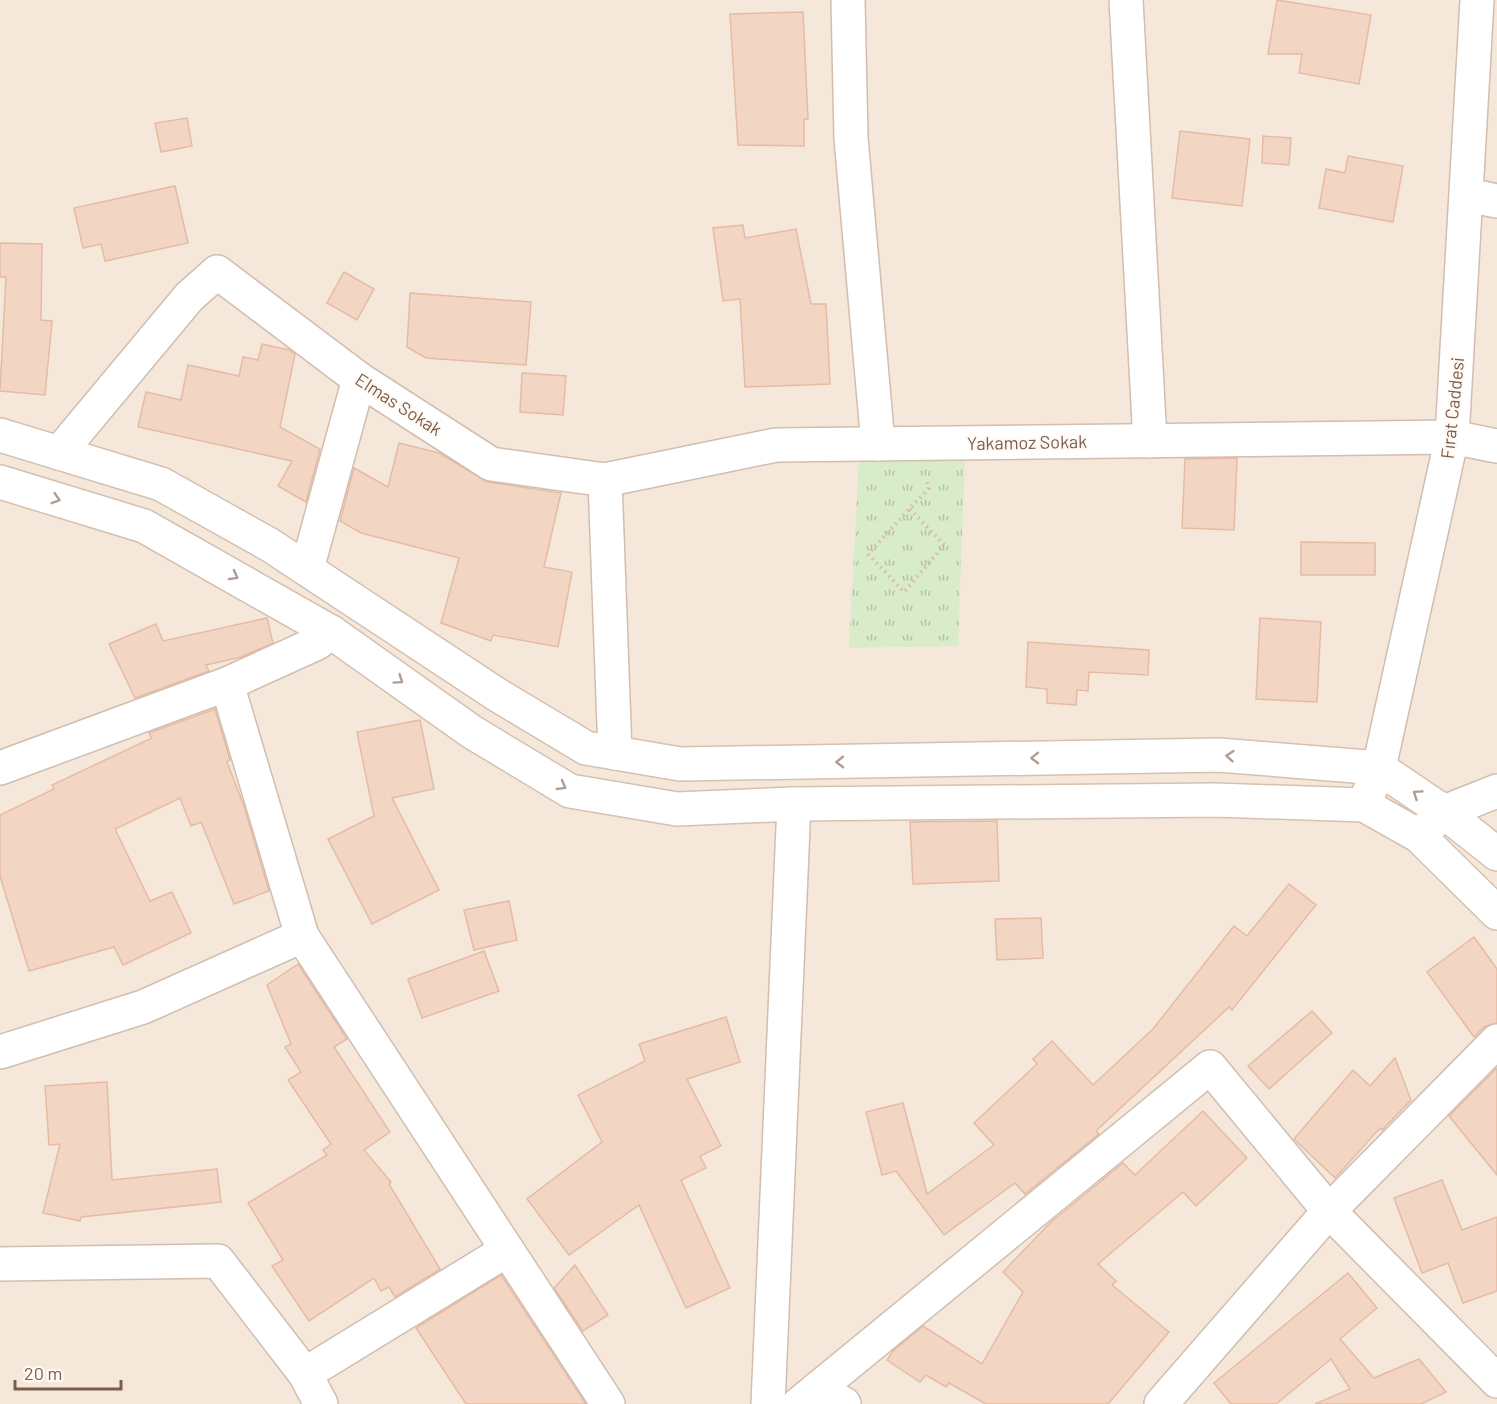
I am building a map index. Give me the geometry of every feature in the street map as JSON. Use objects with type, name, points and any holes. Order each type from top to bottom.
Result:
[{"type":"street","points":[[848,0],[851,138],[878,444]]},
{"type":"street","points":[[1126,0],[1150,441]]},
{"type":"street","name":"Fırat Caddesi","points":[[1364,805],[1379,768],[1452,437],[1483,198],[1477,0]]},
{"type":"street","name":"Elmas Sokak","points":[[59,453],[189,297],[217,272],[359,379],[491,464],[605,480]]},
{"type":"street","points":[[307,569],[359,379]]},
{"type":"street","points":[[0,435],[161,484],[270,545],[496,694],[586,748],[680,764],[1219,755],[1379,768],[1444,812],[1497,854]]},
{"type":"street","name":"Yakamoz Sokak","points":[[605,480],[776,446],[1452,437],[1497,446]]},
{"type":"street","points":[[605,480],[615,753]]},
{"type":"street","points":[[0,482],[144,526],[331,632],[472,732],[570,791],[677,809],[794,804],[1215,800],[1364,805],[1419,836],[1497,913]]},
{"type":"street","points":[[0,768],[227,684],[317,643],[331,632]]},
{"type":"street","points":[[227,684],[302,936],[608,1404]]},
{"type":"street","points":[[1419,836],[1444,812],[1497,790]]},
{"type":"street","points":[[768,1404],[794,804]]},
{"type":"street","points":[[0,1052],[143,1006],[302,936]]},
{"type":"street","points":[[1161,1404],[1329,1211],[1497,1041]]},
{"type":"street","points":[[820,1399],[1210,1067],[1329,1211],[1497,1381]]},
{"type":"street","points":[[305,1374],[507,1250]]},
{"type":"street","points":[[0,1264],[218,1261],[305,1374],[321,1404]]},
{"type":"path","points":[[910,509],[944,545],[904,592],[868,554],[910,509],[930,488],[915,444]]},
{"type":"shaded area","points":[[0,0],[1497,0],[1497,1404],[0,1404]]},
{"type":"green space","points":[[965,455],[958,646],[849,648],[859,458]]},
{"type":"building","points":[[1277,0],[1371,15],[1359,84],[1299,73],[1302,54],[1268,54]]},
{"type":"building","points":[[803,12],[808,119],[804,119],[804,146],[738,145],[730,14]]},
{"type":"building","points":[[187,118],[192,146],[161,152],[155,123]]},
{"type":"building","points":[[1180,131],[1250,139],[1242,206],[1172,198]]},
{"type":"building","points":[[1263,136],[1291,138],[1289,165],[1262,163]]},
{"type":"building","points":[[1348,156],[1403,166],[1393,222],[1319,208],[1326,169],[1345,173]]},
{"type":"building","points":[[175,186],[188,243],[105,261],[101,244],[83,248],[74,208]]},
{"type":"building","points":[[743,225],[745,238],[796,229],[811,304],[826,304],[830,384],[745,387],[740,299],[723,301],[713,228]]},
{"type":"building","points":[[0,243],[42,244],[41,320],[52,321],[45,395],[0,391],[6,277],[0,277]]},
{"type":"building","points":[[344,272],[374,289],[357,320],[327,303]]},
{"type":"building","points":[[410,293],[531,302],[526,365],[426,358],[407,347]]},
{"type":"building","points":[[262,344],[289,350],[295,354],[280,427],[320,449],[306,502],[278,486],[292,461],[138,427],[146,392],[181,400],[188,365],[239,376],[243,357],[258,360]]},
{"type":"building","points":[[522,373],[566,376],[563,415],[520,412]]},
{"type":"building","points":[[399,443],[439,453],[488,482],[561,493],[544,567],[572,572],[558,647],[493,635],[491,641],[441,623],[459,558],[361,533],[340,521],[354,468],[388,487]]},
{"type":"building","points":[[1237,458],[1234,530],[1182,528],[1185,459]]},
{"type":"building","points":[[1301,542],[1375,543],[1375,575],[1301,575]]},
{"type":"building","points":[[267,618],[273,643],[241,657],[206,665],[209,671],[135,698],[109,644],[156,624],[163,641]]},
{"type":"building","points":[[1260,618],[1321,622],[1317,702],[1256,699]]},
{"type":"building","points":[[1028,642],[1149,650],[1148,675],[1089,672],[1088,691],[1077,690],[1076,705],[1047,703],[1047,689],[1026,687]]},
{"type":"building","points":[[215,709],[230,760],[227,762],[244,806],[269,891],[234,904],[201,822],[191,826],[180,798],[115,829],[150,901],[172,892],[191,933],[123,965],[114,947],[29,971],[0,876],[0,815],[54,789],[52,785],[152,738],[149,733]]},
{"type":"building","points":[[420,720],[434,789],[392,798],[439,890],[372,924],[328,839],[374,816],[357,732]]},
{"type":"building","points":[[997,821],[999,881],[913,884],[910,822]]},
{"type":"building","points":[[1289,884],[1316,905],[1232,1010],[1229,1007],[1096,1131],[1099,1134],[1025,1194],[1015,1183],[944,1235],[896,1171],[882,1175],[866,1112],[903,1103],[927,1194],[994,1145],[974,1123],[1037,1064],[1033,1059],[1052,1041],[1093,1085],[1153,1029],[1234,926],[1247,936]]},
{"type":"building","points":[[509,901],[517,940],[474,950],[464,910]]},
{"type":"building","points":[[1041,918],[1043,958],[997,960],[995,919]]},
{"type":"building","points":[[1474,937],[1497,969],[1497,1023],[1484,1027],[1474,1037],[1427,972]]},
{"type":"building","points":[[484,951],[499,991],[422,1018],[408,979]]},
{"type":"building","points":[[298,964],[347,1039],[334,1047],[390,1132],[364,1150],[391,1182],[389,1184],[440,1269],[395,1297],[389,1287],[381,1291],[374,1278],[309,1321],[272,1266],[283,1260],[248,1203],[327,1155],[323,1150],[331,1144],[288,1080],[301,1072],[285,1047],[291,1044],[267,985]]},
{"type":"building","points":[[1312,1011],[1332,1033],[1269,1089],[1248,1066]]},
{"type":"building","points":[[726,1017],[740,1062],[687,1079],[721,1146],[700,1156],[706,1168],[681,1180],[730,1288],[686,1308],[639,1205],[569,1255],[527,1199],[602,1142],[578,1095],[645,1061],[639,1044]]},
{"type":"building","points":[[1395,1058],[1411,1100],[1382,1130],[1380,1128],[1335,1178],[1294,1139],[1353,1070],[1370,1086]]},
{"type":"building","points":[[1497,1068],[1497,1175],[1449,1116]]},
{"type":"building","points":[[107,1082],[112,1180],[217,1169],[221,1202],[81,1217],[80,1221],[43,1213],[60,1144],[49,1145],[45,1086]]},
{"type":"building","points":[[1203,1111],[1247,1158],[1196,1206],[1183,1192],[1098,1264],[1116,1281],[1112,1285],[1169,1332],[1108,1404],[986,1404],[949,1383],[946,1387],[926,1375],[920,1382],[887,1360],[892,1352],[923,1326],[982,1364],[1023,1292],[1003,1272],[1050,1223],[1123,1163],[1135,1175]]},
{"type":"building","points":[[1442,1180],[1462,1230],[1497,1217],[1497,1291],[1463,1303],[1448,1263],[1422,1273],[1394,1198]]},
{"type":"building","points":[[575,1265],[608,1315],[583,1331],[554,1288]]},
{"type":"building","points":[[1348,1273],[1377,1308],[1340,1339],[1374,1378],[1419,1359],[1446,1392],[1421,1404],[1315,1404],[1350,1389],[1331,1359],[1276,1404],[1231,1404],[1214,1383]]},
{"type":"building","points":[[501,1275],[586,1404],[466,1404],[416,1328]]}]
